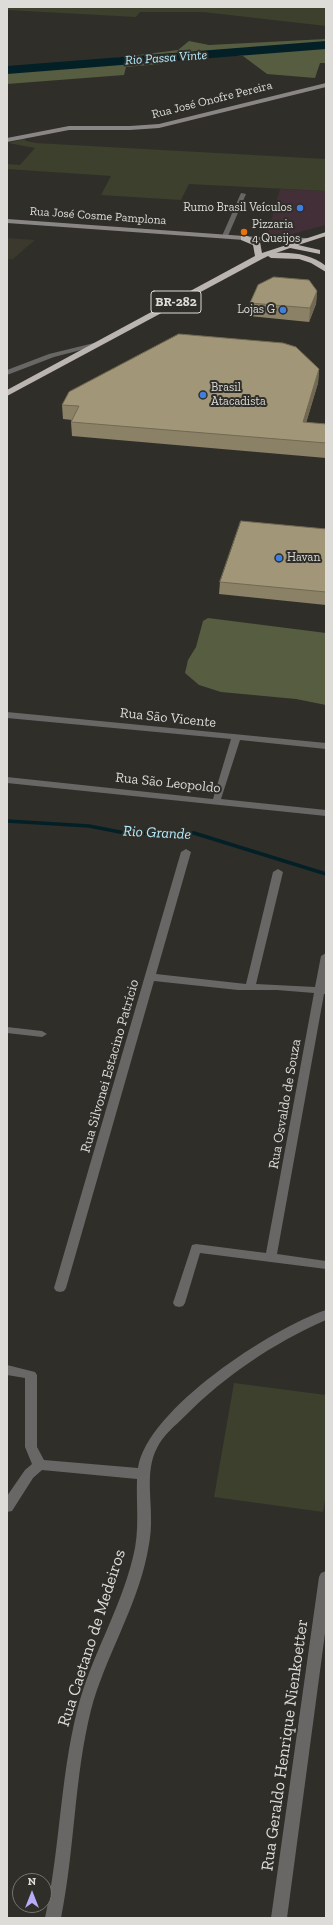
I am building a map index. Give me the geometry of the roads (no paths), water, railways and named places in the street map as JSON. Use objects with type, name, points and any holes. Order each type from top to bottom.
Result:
[{"type":"highway","name":"BR-282","points":[[7,393],[256,259],[288,246],[326,234]]},
{"type":"highway","points":[[244,238],[257,244],[256,259],[280,255],[295,256],[310,260],[326,270]]},
{"type":"highway","points":[[307,240],[317,252]]},
{"type":"highway","points":[[288,246],[326,255]]},
{"type":"street","name":"Rua José Onofre Pereira","points":[[7,140],[69,128],[130,128],[159,126],[264,98],[326,85]]},
{"type":"street","points":[[225,236],[243,194]]},
{"type":"street","name":"Rua José Cosme Pamplona","points":[[7,220],[258,239],[307,240]]},
{"type":"street","name":"Rua José Cosme Pamplona","points":[[258,239],[288,246]]},
{"type":"street","points":[[7,373],[52,354],[98,344]]},
{"type":"street","points":[[7,366],[19,367]]},
{"type":"street","name":"Rua São Vicente","points":[[7,715],[326,746]]},
{"type":"street","points":[[216,802],[236,738]]},
{"type":"street","name":"Rua São Leopoldo","points":[[7,780],[326,813]]},
{"type":"street","name":"Rua Silvonei Estacino Patrício","points":[[60,1288],[186,852]]},
{"type":"street","points":[[250,987],[278,872]]},
{"type":"street","name":"Rua Osvaldo de Souza","points":[[271,1258],[323,991],[326,956]]},
{"type":"street","points":[[150,977],[250,987],[323,991]]},
{"type":"street","points":[[7,1030],[42,1034]]},
{"type":"street","points":[[179,1303],[196,1248],[326,1265]]},
{"type":"street","name":"Rua Caetano de Medeiros","points":[[53,1918],[63,1868],[73,1765],[84,1709],[92,1684],[134,1578],[140,1555],[145,1524],[142,1474],[146,1457],[152,1444],[197,1395],[217,1377],[251,1352],[279,1336],[326,1315]]},
{"type":"street","points":[[7,1370],[31,1374],[31,1447],[34,1456],[40,1465]]},
{"type":"street","points":[[7,1507],[29,1474],[40,1465],[142,1474]]},
{"type":"street","name":"Rua Geraldo Henrique Nienkoetter","points":[[279,1918],[326,1578]]},
{"type":"waterway","name":"Rio Passa Vinte","points":[[7,70],[326,45]]},
{"type":"waterway","name":"Rio Grande","points":[[7,821],[89,826],[130,834],[167,832],[194,833],[326,874]]},
{"type":"place","name":"Rumo Brasil Veículos","points":[[300,208]]},
{"type":"place","name":"Pizzaria 4 Queijos","points":[[244,232]]},
{"type":"place","name":"Lojas G","points":[[283,310]]},
{"type":"place","name":"Brasil Atacadista","points":[[203,395]]},
{"type":"place","name":"Havan","points":[[279,558]]}]
